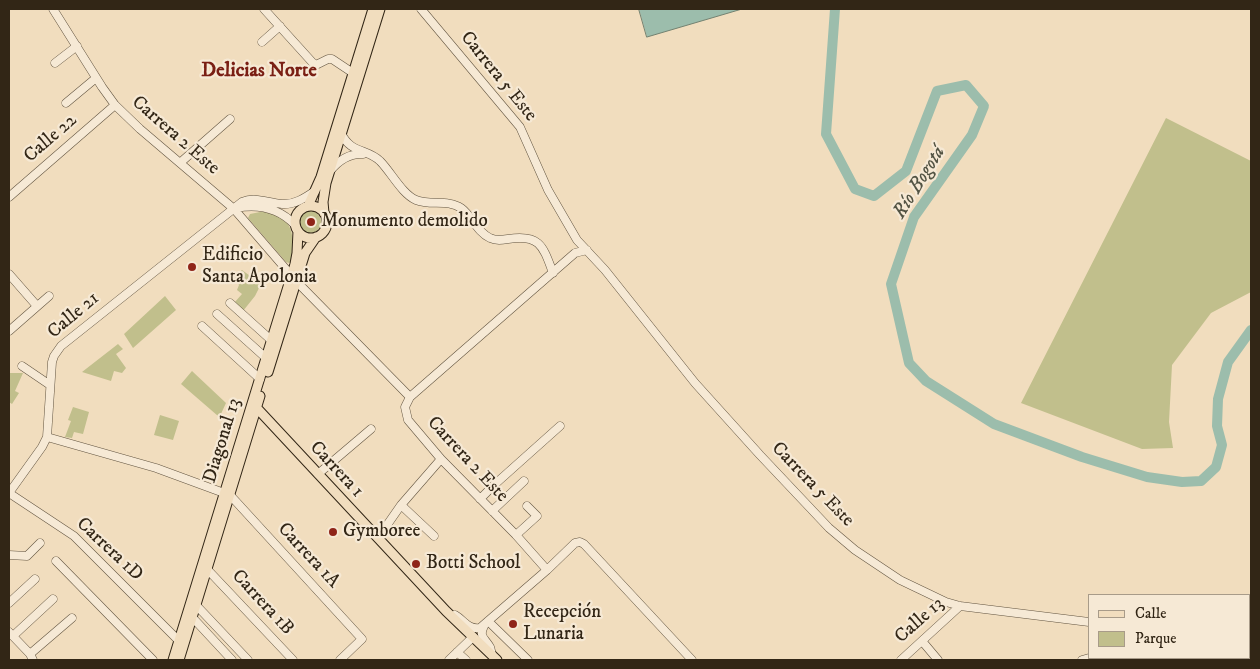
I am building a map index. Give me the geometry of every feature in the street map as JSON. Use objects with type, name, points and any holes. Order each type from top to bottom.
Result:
[{"type":"main road","points":[[308,206],[321,176],[373,9]]},
{"type":"main road","points":[[324,213],[316,206],[308,206],[298,212],[295,218],[296,228],[306,237],[316,237],[326,227],[324,193],[380,9]]},
{"type":"main road","name":"Diagonal 13","points":[[173,660],[227,494],[293,278],[297,253],[296,228]]},
{"type":"main road","name":"Diagonal 13","points":[[254,404],[271,340],[293,278],[305,253],[316,237]]},
{"type":"main road","name":"Carrera 1","points":[[254,404],[446,611],[495,658]]},
{"type":"main road","name":"Diagonal 13","points":[[179,660],[207,569],[227,494]]},
{"type":"street","name":"Carrera 2 Este","points":[[53,9],[115,105],[140,129],[234,208],[293,278],[410,397],[405,407],[408,420],[441,459],[516,535],[547,570]]},
{"type":"street","points":[[264,9],[316,64],[328,58],[353,73]]},
{"type":"street","name":"Carrera 5 Este","points":[[422,9],[520,127],[544,184],[578,240],[696,382],[829,528],[855,550],[900,580],[960,606],[1088,622]]},
{"type":"street","points":[[262,42],[280,26]]},
{"type":"street","points":[[56,62],[77,46]]},
{"type":"street","points":[[66,103],[96,78]]},
{"type":"street","name":"Calle 22","points":[[9,197],[115,105]]},
{"type":"street","points":[[181,162],[230,119]]},
{"type":"street","points":[[341,133],[351,147],[379,160],[414,199],[458,206],[466,212],[486,235],[495,240],[523,237],[536,242],[544,250],[553,273]]},
{"type":"street","points":[[330,171],[343,158],[351,155],[365,154]]},
{"type":"street","name":"Calle 21","points":[[9,493],[42,448],[47,437],[52,360],[61,346],[242,202],[252,199],[282,204],[293,203],[315,191]]},
{"type":"street","points":[[234,208],[258,207],[275,210],[282,214],[296,228]]},
{"type":"street","points":[[249,225],[247,222],[248,214],[258,207]]},
{"type":"street","points":[[575,253],[578,240]]},
{"type":"street","points":[[410,397],[575,253],[587,250]]},
{"type":"street","points":[[9,274],[37,306]]},
{"type":"street","points":[[9,330],[49,296]]},
{"type":"street","points":[[230,303],[271,340]]},
{"type":"street","points":[[216,314],[266,358]]},
{"type":"street","points":[[202,326],[260,379]]},
{"type":"street","points":[[22,366],[50,384]]},
{"type":"street","points":[[480,499],[560,426]]},
{"type":"street","points":[[318,474],[371,429]]},
{"type":"street","name":"Carrera 1A","points":[[47,437],[156,468],[227,494],[362,639],[340,660]]},
{"type":"street","points":[[378,538],[401,505],[441,459]]},
{"type":"street","points":[[492,511],[524,480]]},
{"type":"street","name":"Carrera 1D","points":[[9,493],[74,536],[178,641]]},
{"type":"street","points":[[401,505],[434,536]]},
{"type":"street","points":[[516,535],[537,516],[527,506]]},
{"type":"street","points":[[446,611],[457,615],[472,628],[480,628],[575,544],[580,542],[584,544],[692,660]]},
{"type":"street","points":[[9,555],[27,556],[40,543]]},
{"type":"street","points":[[56,561],[153,660]]},
{"type":"street","name":"Carrera 1B","points":[[207,569],[293,660]]},
{"type":"street","points":[[9,603],[35,579]]},
{"type":"street","points":[[53,599],[11,634],[31,657],[72,618]]},
{"type":"street","points":[[196,605],[248,660]]},
{"type":"street","name":"Calle 13","points":[[900,660],[960,606]]},
{"type":"street","points":[[192,618],[232,660]]},
{"type":"street","points":[[487,623],[482,630],[482,636],[495,658]]},
{"type":"street","points":[[487,623],[528,660]]},
{"type":"street","points":[[449,660],[473,636]]},
{"type":"street","points":[[922,641],[938,660]]},
{"type":"street","points":[[457,652],[466,660]]},
{"type":"green space","points":[[1166,118],[1251,161],[1251,292],[1211,313],[1172,365],[1169,422],[1173,448],[1142,449],[1021,403]]},
{"type":"green space","points":[[265,211],[282,217],[287,222],[293,244],[291,261],[289,263],[286,262],[248,218],[250,214]]},
{"type":"green space","points":[[310,211],[318,214],[321,222],[318,230],[310,233],[302,230],[299,222],[302,214]]},
{"type":"green space","points":[[242,270],[261,284],[255,296],[243,311],[234,303],[242,294],[237,290],[239,285],[233,277]]},
{"type":"green space","points":[[165,296],[176,310],[133,348],[124,334]]},
{"type":"green space","points":[[118,344],[123,349],[116,354],[126,368],[122,373],[114,371],[111,381],[82,372]]},
{"type":"green space","points":[[192,371],[226,403],[220,416],[181,384]]},
{"type":"green space","points":[[9,373],[23,373],[15,391],[19,393],[12,404],[9,402]]},
{"type":"green space","points":[[73,407],[89,412],[83,434],[74,432],[72,438],[65,437],[71,421],[68,420]]},
{"type":"green space","points":[[160,415],[179,421],[173,440],[154,435]]},
{"type":"shaded area","points":[[639,9],[742,9],[647,37]]},
{"type":"waterway","name":"Río Bogotá","points":[[835,9],[826,134],[855,189],[874,196],[906,171],[937,91],[966,85],[984,106],[972,135],[914,217],[891,284],[909,363],[926,381],[994,424],[1082,457],[1147,477],[1182,482],[1201,481],[1216,467],[1222,445],[1217,426],[1218,399],[1228,362],[1251,330]]},
{"type":"place","name":"Monumento demolido","points":[[311,222]]},
{"type":"place","name":"Edificio Santa Apolonia","points":[[192,267]]},
{"type":"place","name":"Gymboree","points":[[333,532]]},
{"type":"place","name":"Botti School","points":[[416,564]]},
{"type":"place","name":"Recepción Lunaria","points":[[513,624]]},
{"type":"district","name":"Delicias Norte","points":[[259,72]]}]
